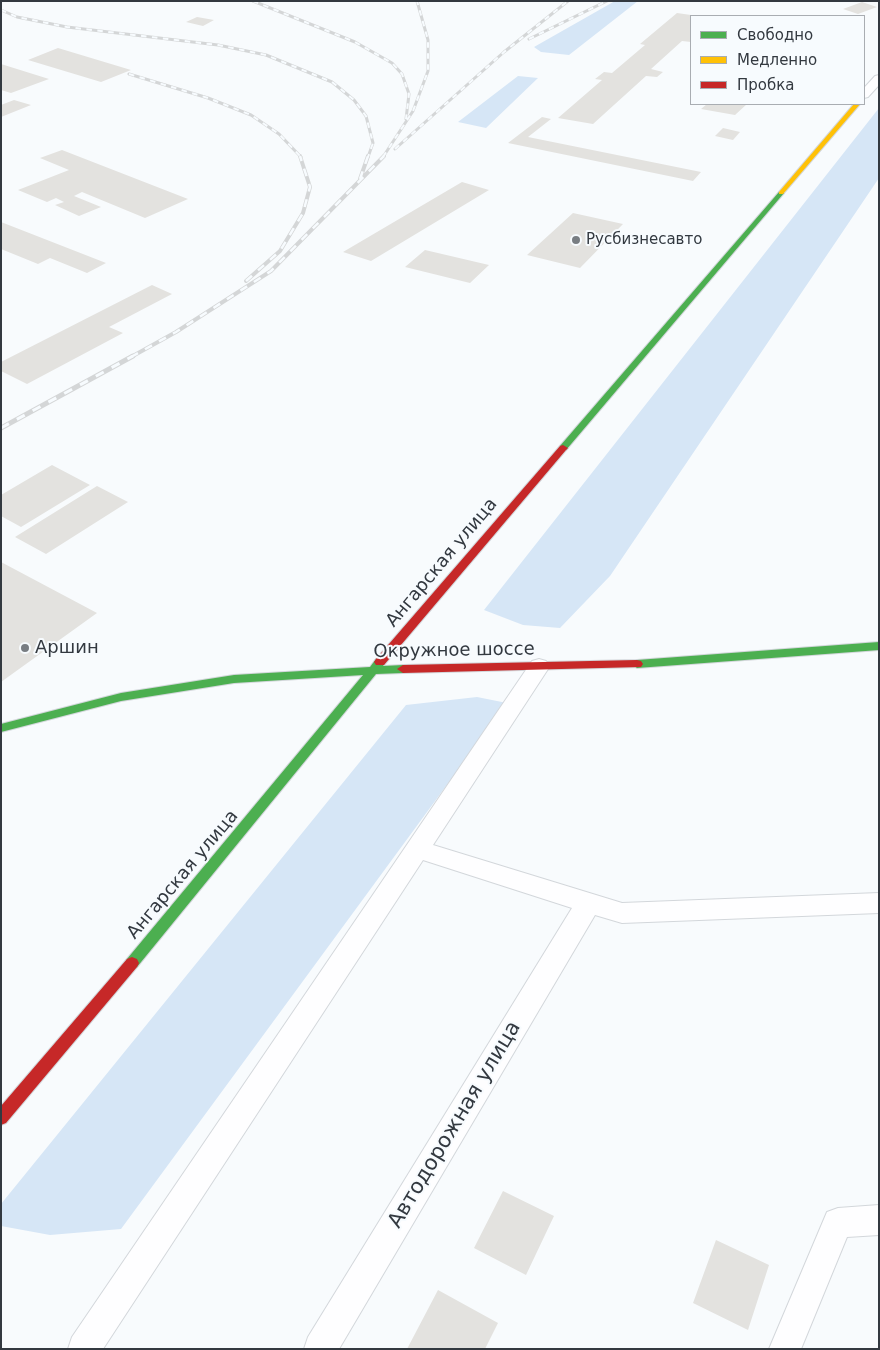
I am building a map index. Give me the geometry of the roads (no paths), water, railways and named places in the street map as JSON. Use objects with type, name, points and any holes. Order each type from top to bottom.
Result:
[{"type":"street","points":[[865,94],[879,78]]},
{"type":"street","name":"Ангарская улица","points":[[1,1118],[180,906],[373,670],[856,105]]},
{"type":"street","name":"Окружное шоссе","points":[[1,730],[121,697],[234,679],[373,670],[652,664],[879,646]]},
{"type":"street","points":[[84,1349],[539,666]]},
{"type":"street","points":[[417,849],[622,912],[879,903]]},
{"type":"street","name":"Автодорожная улица","points":[[320,1349],[589,902]]},
{"type":"street","points":[[785,1349],[838,1223],[879,1220]]},
{"type":"railway","points":[[253,1],[355,42],[392,63],[402,74],[409,94],[406,119]]},
{"type":"railway","points":[[383,157],[413,111],[428,71],[428,40],[417,1]]},
{"type":"railway","points":[[395,149],[504,52],[568,1]]},
{"type":"railway","points":[[529,39],[607,1]]},
{"type":"railway","points":[[1,10],[17,17],[67,27],[218,45],[266,55],[332,82],[354,100],[366,116],[373,143],[368,157]]},
{"type":"railway","points":[[129,74],[208,98],[251,115],[279,134],[301,157]]},
{"type":"railway","points":[[246,281],[280,251],[303,213],[310,187],[300,156]]},
{"type":"railway","points":[[360,179],[368,156]]},
{"type":"railway","points":[[131,357],[176,332],[271,271],[384,156]]},
{"type":"railway","points":[[1,428],[133,356]]},
{"type":"place","name":"Русбизнесавто","points":[[576,240]]},
{"type":"place","name":"Аршин","points":[[25,648]]}]
